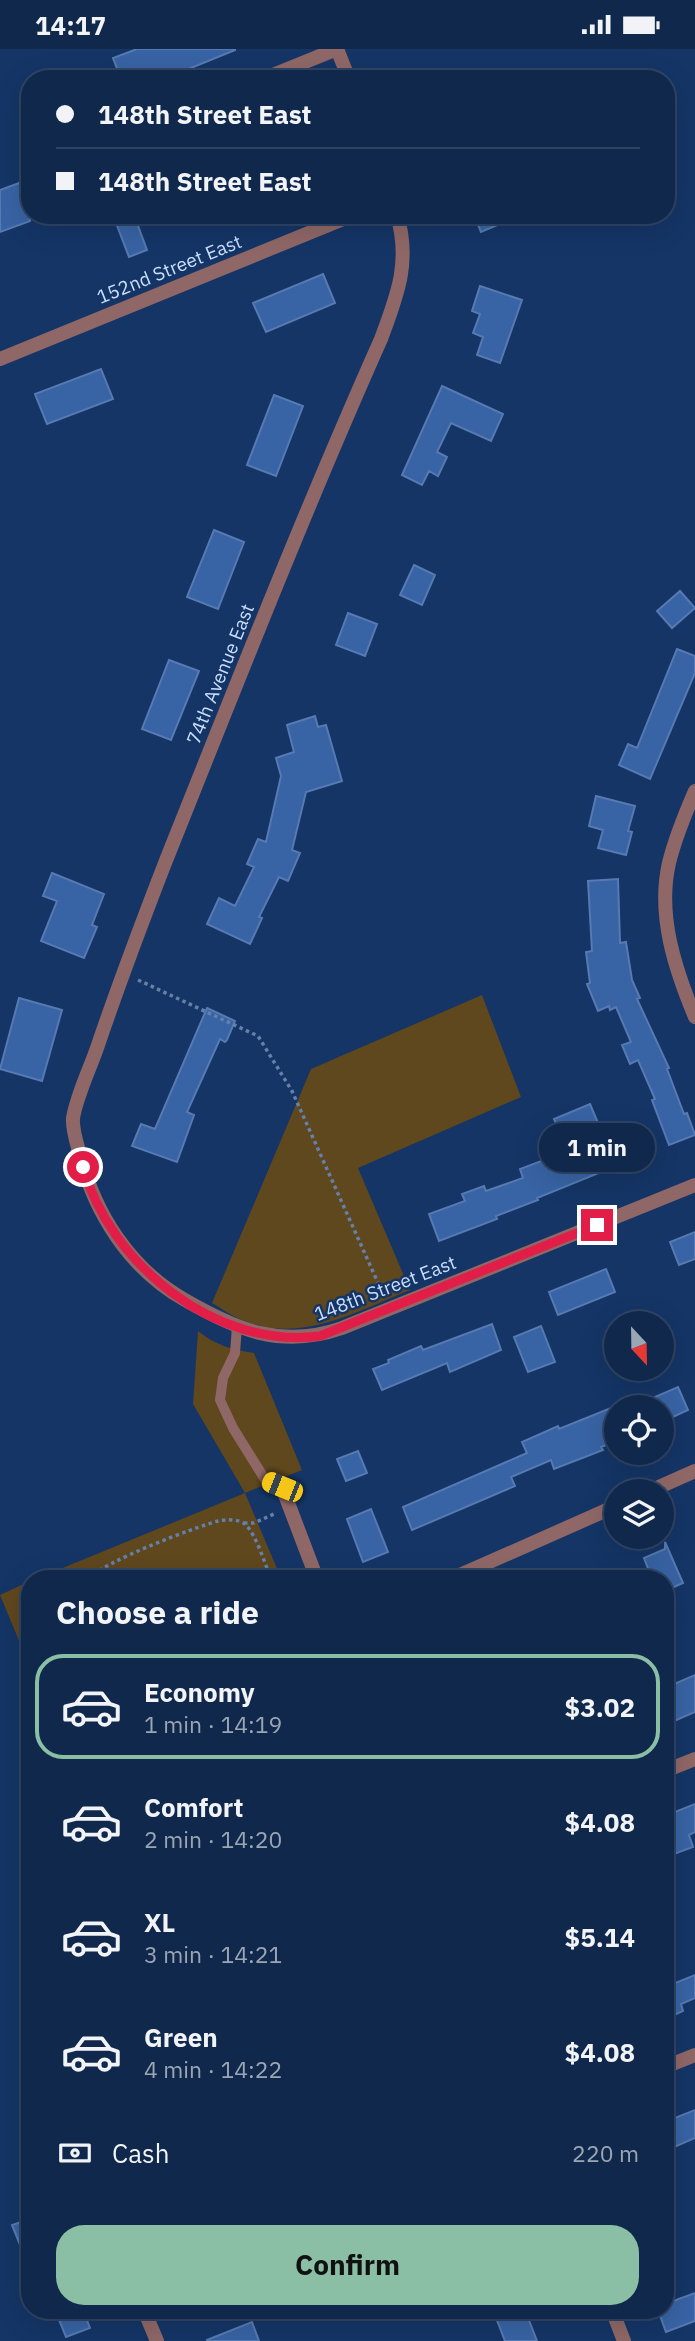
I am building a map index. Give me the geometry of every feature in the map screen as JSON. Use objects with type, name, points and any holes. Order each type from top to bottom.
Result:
[{"type":"street","points":[[285,70],[337,49],[345,70]]},
{"type":"street","name":"152nd Street East","points":[[0,359],[331,224]]},
{"type":"street","name":"74th Avenue East","points":[[78,1150],[73,1120],[122,972],[231,696],[400,288],[404,258],[400,224]]},
{"type":"street","points":[[695,791],[674,843],[665,892],[666,923],[673,956],[695,1017]]},
{"type":"street","name":"148th Street East","points":[[78,1150],[100,1213],[121,1244],[139,1264],[175,1295],[213,1317],[275,1337],[320,1336],[695,1185]]},
{"type":"street","points":[[674,1480],[695,1471]]},
{"type":"street","points":[[282,1487],[314,1570]]},
{"type":"street","points":[[470,1570],[604,1511]]},
{"type":"street","points":[[674,1767],[695,1759]]},
{"type":"street","points":[[674,2063],[695,2055]]},
{"type":"street","points":[[148,2319],[157,2341]]},
{"type":"street","points":[[615,2319],[624,2341]]},
{"type":"lane","points":[[237,1326],[235,1353],[223,1378],[220,1400],[228,1421],[266,1481],[282,1487]]},
{"type":"path","points":[[122,972],[258,1036],[292,1091],[390,1308]]},
{"type":"path","points":[[102,1570],[149,1547],[220,1521],[254,1523],[289,1507]]},
{"type":"path","points":[[244,1523],[267,1570]]},
{"type":"shaded area","points":[[482,995],[521,1097],[358,1168],[410,1290],[327,1323],[284,1329],[240,1319],[212,1303],[311,1069]]},
{"type":"shaded area","points":[[198,1331],[224,1346],[254,1353],[302,1470],[245,1493],[193,1404]]},
{"type":"shaded area","points":[[245,1493],[278,1570],[58,1570]]},
{"type":"shaded area","points":[[21,1585],[21,1645],[0,1595]]},
{"type":"building","points":[[137,49],[235,49],[186,70],[118,70],[113,58]]},
{"type":"building","points":[[21,182],[22,224],[0,232],[0,190]]},
{"type":"building","points":[[116,224],[137,224],[147,250],[129,257]]},
{"type":"building","points":[[478,224],[500,224],[481,232]]},
{"type":"building","points":[[323,274],[335,303],[266,332],[253,303]]},
{"type":"building","points":[[480,286],[522,300],[500,363],[477,355],[483,337],[473,333],[480,314],[472,311]]},
{"type":"building","points":[[101,369],[113,399],[47,424],[35,394]]},
{"type":"building","points":[[442,386],[503,414],[491,441],[451,423],[437,452],[447,457],[438,476],[429,471],[422,485],[402,475]]},
{"type":"building","points":[[274,395],[303,406],[276,476],[247,465]]},
{"type":"building","points":[[214,530],[244,542],[218,609],[187,597]]},
{"type":"building","points":[[414,565],[435,575],[422,605],[400,595]]},
{"type":"building","points":[[680,591],[695,608],[672,628],[657,611]]},
{"type":"building","points":[[348,613],[377,624],[365,656],[336,645]]},
{"type":"building","points":[[677,649],[695,656],[695,673],[650,779],[619,765],[628,744],[637,748]]},
{"type":"building","points":[[169,660],[199,671],[171,740],[142,729]]},
{"type":"building","points":[[315,716],[318,727],[326,725],[342,781],[306,792],[292,850],[300,853],[288,881],[279,877],[259,917],[262,918],[250,944],[207,924],[219,898],[235,906],[254,867],[247,864],[258,839],[266,842],[281,776],[276,758],[294,752],[287,725]]},
{"type":"building","points":[[596,796],[635,806],[628,831],[632,832],[626,855],[598,848],[603,830],[589,826]]},
{"type":"building","points":[[52,873],[104,894],[92,925],[97,927],[84,958],[41,941],[57,901],[43,896]]},
{"type":"building","points":[[618,879],[620,943],[626,942],[632,980],[640,998],[637,999],[669,1068],[667,1069],[684,1114],[687,1113],[695,1135],[669,1145],[652,1100],[655,1099],[638,1060],[630,1064],[622,1045],[631,1042],[616,1007],[610,1010],[609,1006],[598,1011],[587,984],[590,983],[586,952],[592,951],[588,881]]},
{"type":"building","points":[[19,998],[62,1010],[42,1081],[0,1069]]},
{"type":"building","points":[[207,1008],[235,1021],[227,1040],[225,1042],[220,1039],[187,1112],[194,1115],[177,1162],[132,1146],[141,1124],[155,1129]]},
{"type":"building","points":[[590,1104],[616,1166],[496,1216],[497,1219],[439,1241],[429,1214],[465,1201],[462,1194],[484,1186],[486,1191],[523,1178],[520,1169],[568,1151],[554,1119]]},
{"type":"building","points":[[695,1232],[695,1259],[679,1265],[670,1242]]},
{"type":"building","points":[[606,1269],[615,1292],[558,1315],[549,1292]]},
{"type":"building","points":[[492,1324],[501,1350],[450,1372],[447,1363],[382,1390],[373,1369],[389,1363],[388,1360],[421,1346],[423,1350]]},
{"type":"building","points":[[541,1326],[555,1362],[528,1372],[514,1337]]},
{"type":"building","points":[[678,1387],[688,1410],[674,1416],[674,1395],[660,1395]]},
{"type":"building","points":[[604,1411],[603,1450],[554,1469],[551,1460],[511,1477],[515,1486],[412,1530],[403,1507],[527,1453],[522,1442],[558,1426],[559,1429]]},
{"type":"building","points":[[358,1451],[367,1473],[346,1481],[337,1459]]},
{"type":"building","points":[[371,1509],[388,1552],[363,1562],[347,1519]]},
{"type":"building","points":[[668,1549],[683,1583],[674,1587],[674,1570],[649,1570],[644,1558]]},
{"type":"building","points":[[695,1675],[695,1712],[674,1721],[674,1684]]},
{"type":"building","points":[[695,1804],[695,1832],[689,1835],[693,1847],[674,1854],[674,1812]]},
{"type":"building","points":[[695,1975],[695,1998],[681,2004],[683,2011],[674,2015],[674,1984]]},
{"type":"building","points":[[695,2110],[695,2138],[674,2147],[674,2118]]},
{"type":"building","points":[[21,2222],[21,2247],[12,2225]]},
{"type":"building","points":[[695,2293],[695,2321],[666,2332],[661,2319],[674,2319],[674,2301]]},
{"type":"building","points":[[59,2319],[86,2319],[90,2328],[66,2337]]},
{"type":"building","points":[[496,2319],[528,2319],[537,2341],[505,2341]]},
{"type":"building","points":[[252,2322],[259,2341],[207,2341],[207,2340]]},
{"type":"route","points":[[83,1167],[100,1213],[121,1244],[159,1283],[213,1317],[248,1331],[275,1337],[320,1336],[597,1225]]}]
